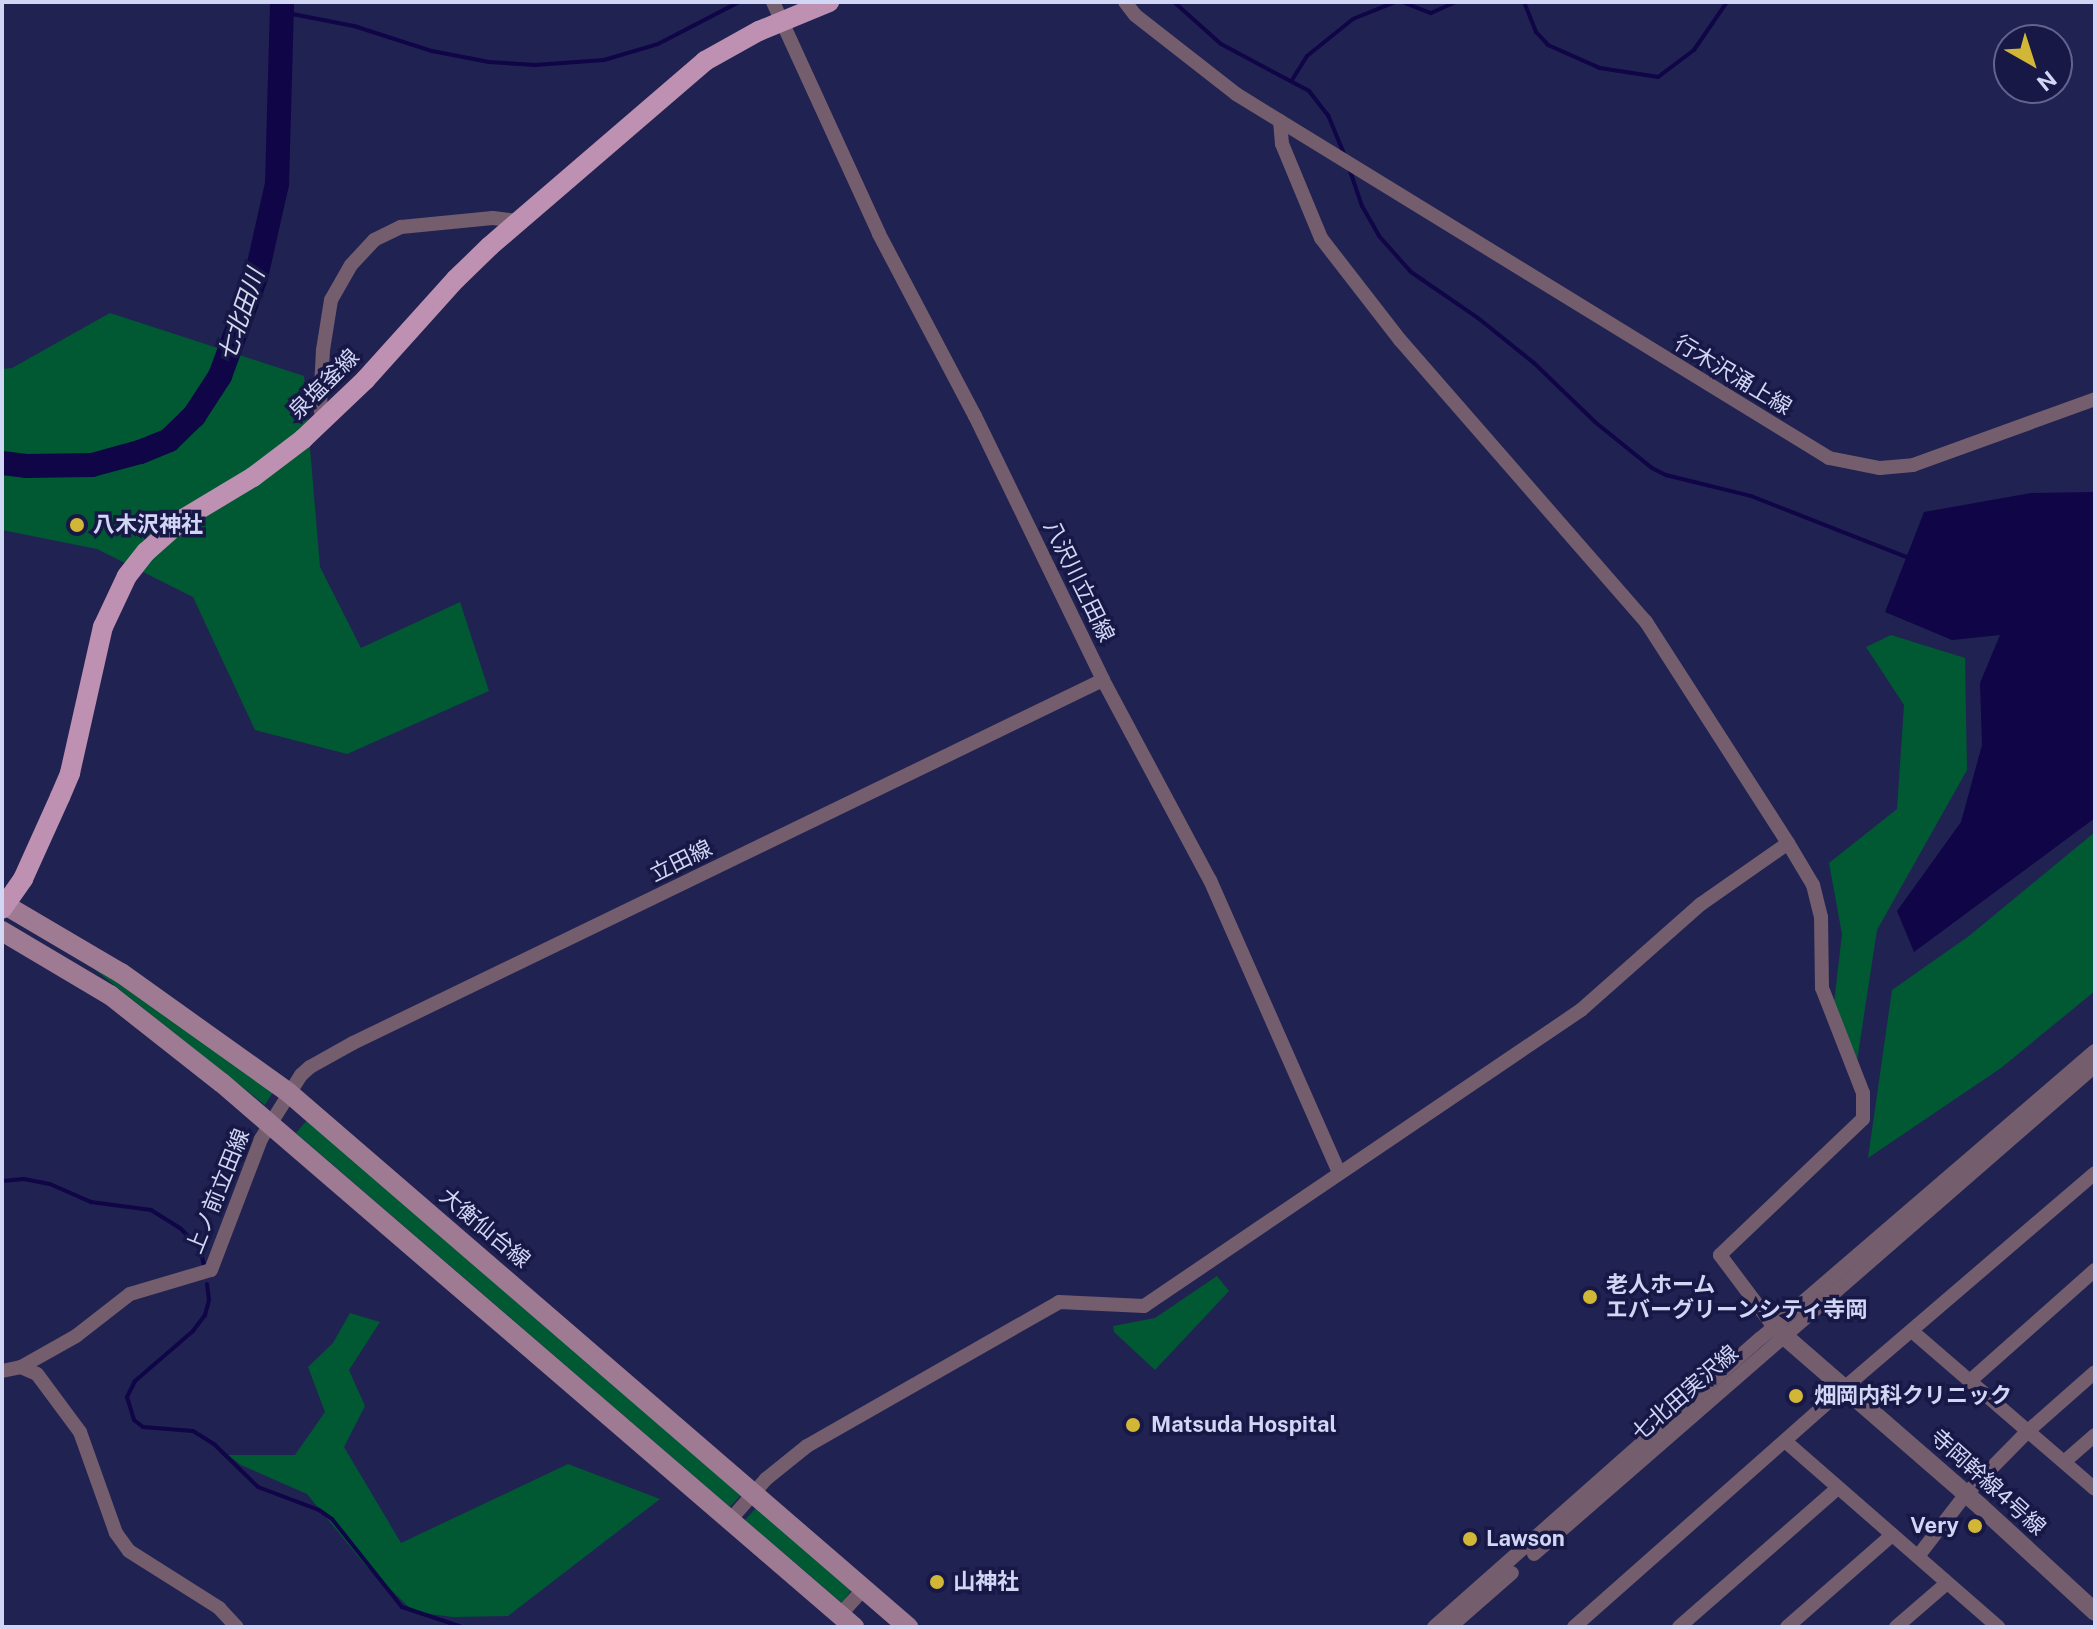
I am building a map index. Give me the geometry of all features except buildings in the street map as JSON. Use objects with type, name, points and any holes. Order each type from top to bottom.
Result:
[{"type":"main road","name":"泉塩釜線","points":[[3,906],[34,856],[70,773],[95,655],[127,576],[183,519],[253,477],[323,421],[456,279],[518,221],[705,61],[777,10],[829,2]]},
{"type":"main road","name":"大衡仙台線","points":[[3,906],[121,973],[289,1093],[908,1627]]},
{"type":"main road","points":[[2,931],[110,995],[269,1123],[847,1621]]},
{"type":"street","name":"行木沢涌上線","points":[[1125,2],[1135,15],[1236,94],[1376,183],[1829,458],[1880,468],[1913,465],[2095,399]]},
{"type":"street","name":"八沢川立田線","points":[[777,10],[879,234],[975,416],[1103,680],[1210,880],[1339,1173]]},
{"type":"street","points":[[1280,121],[1282,144],[1321,238],[1400,340],[1646,622],[1813,885],[1821,917],[1822,988],[1863,1093],[1863,1119],[1720,1255],[1779,1332]]},
{"type":"street","points":[[323,421],[320,407],[323,350],[331,300],[351,265],[374,240],[401,227],[493,218],[518,221]]},
{"type":"street","name":"立田線","points":[[289,1093],[310,1067],[353,1043],[1103,680]]},
{"type":"street","points":[[731,1519],[754,1492],[820,1438],[1059,1302],[1144,1306],[1581,1010],[1701,904],[1788,843]]},
{"type":"street","points":[[1434,1627],[1779,1332],[2095,1051]]},
{"type":"street","name":"七北田実沢線","points":[[1450,1627],[1779,1332],[2095,1066]]},
{"type":"street","name":"上ノ前立田線","points":[[2,1371],[21,1367],[76,1336],[130,1294],[211,1270],[269,1123],[289,1093]]},
{"type":"street","points":[[1574,1627],[1592,1621],[1843,1389],[2095,1173]]},
{"type":"street","points":[[1971,1380],[2095,1270]]},
{"type":"street","name":"寺岡幹線4号線","points":[[1779,1332],[1966,1494],[2095,1612]]},
{"type":"street","points":[[1913,1332],[2095,1489]]},
{"type":"street","points":[[21,1367],[37,1374],[80,1432],[116,1533],[129,1551],[219,1608],[237,1627]]},
{"type":"street","points":[[1919,1555],[1966,1494],[2028,1431],[2095,1372]]},
{"type":"street","points":[[2064,1462],[2095,1435]]},
{"type":"street","points":[[1785,1441],[1919,1555],[1997,1627]]},
{"type":"street","points":[[1679,1627],[1838,1488]]},
{"type":"street","points":[[1787,1627],[1892,1535]]},
{"type":"street","points":[[1896,1627],[1947,1583]]},
{"type":"street","points":[[847,1621],[864,1588]]},
{"type":"green space","points":[[110,313],[304,376],[320,567],[361,648],[460,602],[489,691],[347,754],[255,730],[193,597],[97,549],[2,530],[2,369],[12,368]]},
{"type":"green space","points":[[1891,635],[1965,658],[1967,770],[1877,930],[1856,1068],[1834,1003],[1842,934],[1829,863],[1897,809],[1904,705],[1866,647]]},
{"type":"green space","points":[[2095,832],[2095,991],[2001,1068],[1868,1158],[1892,990],[1969,936]]},
{"type":"green space","points":[[30,930],[95,967],[273,1092],[265,1105],[94,969]]},
{"type":"green space","points":[[308,1119],[741,1495],[730,1507],[296,1133]]},
{"type":"green space","points":[[1217,1276],[1229,1291],[1155,1370],[1114,1332],[1113,1326],[1155,1318]]},
{"type":"green space","points":[[350,1313],[380,1322],[349,1370],[365,1406],[344,1447],[401,1543],[568,1464],[660,1499],[508,1616],[453,1617],[414,1612],[366,1566],[307,1494],[241,1465],[228,1455],[295,1455],[325,1412],[308,1367],[333,1343]]},
{"type":"green space","points":[[756,1508],[852,1589],[842,1603],[745,1520]]},
{"type":"shaded area","points":[[2095,492],[2095,818],[1914,952],[1897,911],[1961,822],[1982,745],[1980,683],[2000,635],[1952,640],[1885,612],[1924,512],[2031,493]]},
{"type":"waterway","name":"七北田川","points":[[2,463],[26,466],[92,465],[140,452],[169,440],[194,416],[220,376],[256,277],[277,184],[282,2]]},
{"type":"waterway","points":[[282,12],[354,26],[432,51],[489,62],[535,65],[604,60],[658,44],[739,2]]},
{"type":"waterway","points":[[1174,2],[1221,44],[1309,91],[1328,115],[1345,156]]},
{"type":"waterway","points":[[1292,80],[1307,56],[1353,19],[1395,2]]},
{"type":"waterway","points":[[1402,2],[1431,13],[1456,2]]},
{"type":"waterway","points":[[1524,2],[1536,32],[1548,45],[1600,68],[1658,77],[1694,50],[1727,2]]},
{"type":"waterway","points":[[1349,168],[1362,206],[1379,236],[1411,272],[1478,318],[1534,363],[1595,422],[1652,468],[1666,475],[1751,496],[1909,558]]},
{"type":"waterway","points":[[2,1181],[24,1179],[50,1184],[91,1202],[151,1210],[180,1228],[200,1248],[204,1266]]},
{"type":"waterway","points":[[207,1284],[209,1300],[205,1315],[193,1331],[135,1381],[127,1397],[134,1420],[143,1427],[193,1431],[215,1445],[258,1487],[319,1510],[332,1519],[402,1607],[462,1627]]},
{"type":"place","name":"八木沢神社","points":[[77,525]]},
{"type":"place","name":"老人ホーム エバーグリーンシティ寺岡","points":[[1590,1297]]},
{"type":"place","name":"畑岡内科クリニック","points":[[1796,1396]]},
{"type":"place","name":"Matsuda Hospital","points":[[1133,1425]]},
{"type":"place","name":"Very","points":[[1975,1526]]},
{"type":"place","name":"Lawson","points":[[1470,1539]]},
{"type":"place","name":"山神社","points":[[937,1582]]}]
